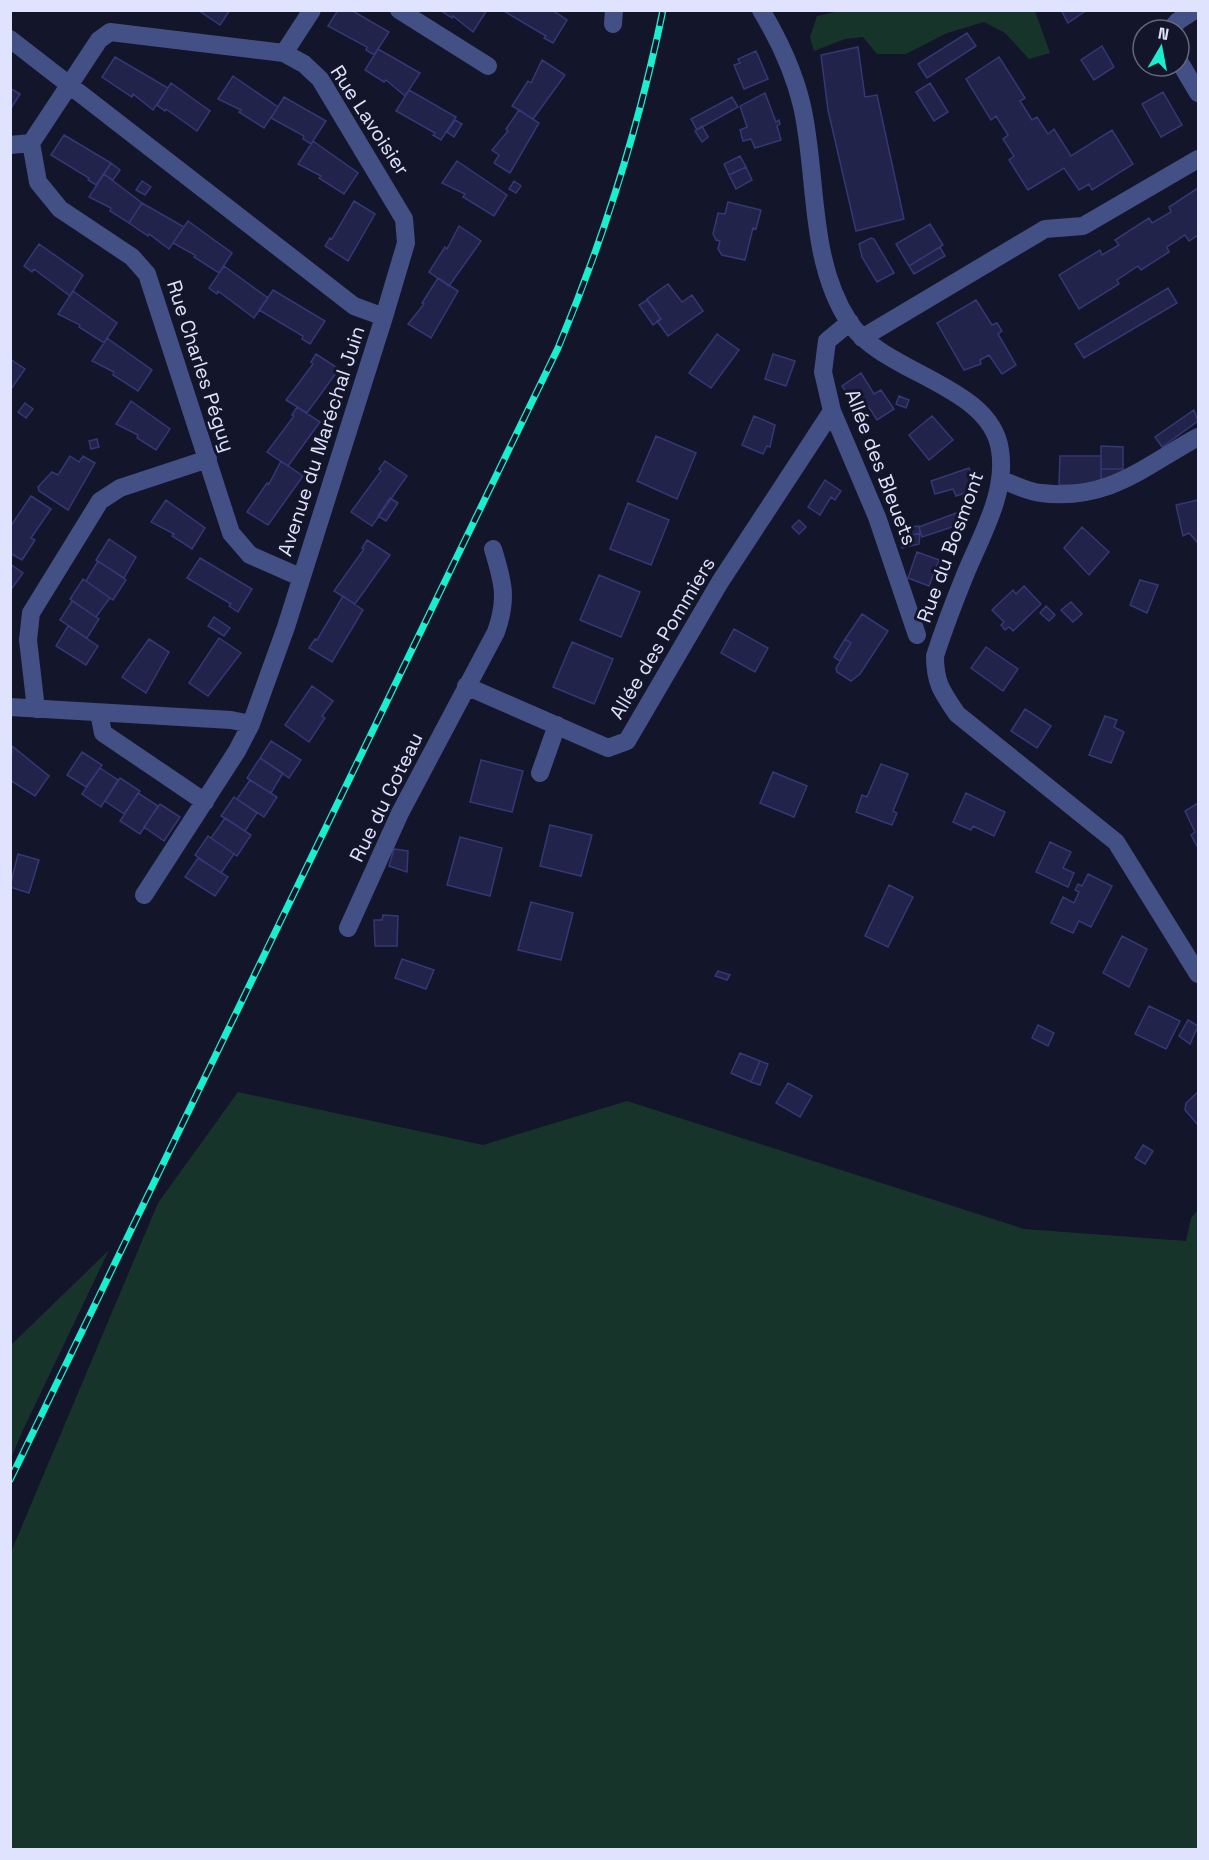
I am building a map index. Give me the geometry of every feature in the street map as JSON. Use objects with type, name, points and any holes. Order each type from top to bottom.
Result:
[{"type":"street","points":[[284,53],[312,10]]},
{"type":"street","points":[[399,10],[488,66]]},
{"type":"street","name":"Rue du Bosmont","points":[[761,10],[783,52],[797,90],[826,271],[850,322],[862,338],[907,369],[962,398],[985,416],[997,437],[1001,480],[949,613],[935,656],[935,677],[957,714],[1116,842],[1198,974]]},
{"type":"street","name":"Rue Lavoisier","points":[[70,84],[99,40],[110,32],[284,53],[303,64],[320,79],[404,219],[406,243],[384,317]]},
{"type":"street","name":"Avenue du Maréchal Juin","points":[[10,39],[354,306],[384,317],[251,724],[205,802],[144,895]]},
{"type":"street","points":[[1189,78],[1198,93]]},
{"type":"street","points":[[10,145],[31,143],[70,84]]},
{"type":"street","name":"Rue Charles Péguy","points":[[31,143],[39,182],[60,209],[132,257],[147,274],[231,533],[250,555],[300,577]]},
{"type":"street","points":[[862,338],[1045,229],[1083,226],[1198,159]]},
{"type":"street","name":"Allée des Bleuets","points":[[850,322],[827,340],[823,372],[832,411],[877,518],[917,635]]},
{"type":"street","name":"Allée des Pommiers","points":[[466,686],[608,748],[627,741],[720,582],[832,411]]},
{"type":"street","points":[[1001,480],[1039,493],[1090,494],[1125,482],[1198,438]]},
{"type":"street","points":[[36,709],[28,640],[31,614],[100,501],[120,488],[208,459]]},
{"type":"street","name":"Rue du Coteau","points":[[348,928],[400,813],[496,632],[503,610],[504,589],[493,549]]},
{"type":"street","points":[[10,707],[231,720],[251,724]]},
{"type":"street","points":[[99,713],[103,733],[205,802]]},
{"type":"street","points":[[540,773],[556,725]]},
{"type":"green space","points":[[840,11],[1035,11],[1050,53],[1029,59],[1005,33],[984,22],[947,33],[906,54],[877,54],[863,37],[845,39],[814,51],[810,37],[817,16]]},
{"type":"green space","points":[[238,1092],[483,1145],[627,1101],[1024,1229],[1186,1241],[1191,1218],[1198,1210],[1198,1849],[11,1849],[11,1552],[158,1203]]},
{"type":"green space","points":[[109,1250],[23,1430],[11,1458],[11,1345]]},
{"type":"building","points":[[198,10],[230,10],[220,25]]},
{"type":"building","points":[[338,10],[351,10],[389,32],[374,55],[366,50],[367,47],[328,26]]},
{"type":"building","points":[[440,10],[487,10],[473,32],[453,16],[452,18]]},
{"type":"building","points":[[502,10],[552,10],[567,20],[553,43],[544,38],[546,36]]},
{"type":"building","points":[[1061,10],[1087,10],[1068,23]]},
{"type":"building","points":[[967,33],[976,46],[927,78],[918,64]]},
{"type":"building","points":[[1102,46],[1114,67],[1094,80],[1081,60]]},
{"type":"building","points":[[858,47],[865,97],[877,95],[904,219],[856,231],[828,110],[821,55]]},
{"type":"building","points":[[378,49],[420,73],[405,96],[386,80],[384,82],[365,70]]},
{"type":"building","points":[[756,51],[768,79],[744,89],[734,65],[740,63],[738,59]]},
{"type":"building","points":[[115,57],[168,88],[153,110],[133,94],[132,97],[102,77]]},
{"type":"building","points":[[999,57],[1025,98],[1020,101],[1032,120],[1037,117],[1048,134],[1054,129],[1071,156],[1112,130],[1133,164],[1092,190],[1089,184],[1079,190],[1064,168],[1028,190],[1009,160],[1014,156],[1003,139],[1008,135],[996,116],[991,120],[966,79]]},
{"type":"building","points":[[542,60],[565,75],[533,119],[512,106],[528,81],[531,83]]},
{"type":"building","points":[[233,76],[278,107],[264,128],[239,112],[241,110],[218,99]]},
{"type":"building","points":[[171,83],[210,111],[197,131],[157,105]]},
{"type":"building","points":[[930,83],[948,112],[934,121],[916,92]]},
{"type":"building","points":[[10,88],[20,94],[10,110]]},
{"type":"building","points":[[409,90],[456,117],[441,140],[433,135],[435,133],[396,111]]},
{"type":"building","points":[[1163,92],[1182,125],[1161,137],[1142,104]]},
{"type":"building","points":[[765,93],[776,122],[779,120],[780,124],[777,126],[781,140],[755,148],[751,139],[743,141],[740,130],[747,127],[740,106]]},
{"type":"building","points":[[284,97],[326,121],[311,144],[303,139],[304,136],[271,118]]},
{"type":"building","points":[[732,97],[738,107],[697,130],[691,119]]},
{"type":"building","points":[[519,110],[539,123],[510,173],[494,163],[499,155],[492,150],[508,131],[506,129]]},
{"type":"building","points":[[455,120],[462,124],[454,137],[447,132]]},
{"type":"building","points":[[702,126],[708,137],[702,142],[695,131]]},
{"type":"building","points":[[64,135],[111,163],[96,185],[88,180],[89,178],[51,155]]},
{"type":"building","points":[[313,141],[358,173],[344,194],[319,178],[321,176],[298,164]]},
{"type":"building","points":[[740,156],[746,167],[729,175],[724,164]]},
{"type":"building","points":[[457,161],[507,195],[494,216],[463,197],[465,194],[442,183]]},
{"type":"building","points":[[111,163],[120,170],[113,180],[104,174]]},
{"type":"building","points":[[746,167],[752,180],[736,189],[729,175]]},
{"type":"building","points":[[104,174],[142,203],[129,223],[110,211],[111,208],[89,197]]},
{"type":"building","points":[[142,181],[151,187],[145,195],[136,190]]},
{"type":"building","points":[[514,181],[521,186],[516,193],[509,189]]},
{"type":"building","points":[[1198,188],[1198,235],[1189,241],[1185,235],[1167,247],[1169,252],[1141,270],[1138,266],[1117,280],[1119,284],[1079,309],[1059,275],[1100,250],[1102,255],[1119,245],[1115,240],[1149,218],[1152,223],[1171,212],[1169,207]]},
{"type":"building","points":[[354,201],[375,214],[348,261],[325,246],[330,238],[332,239]]},
{"type":"building","points":[[728,202],[761,210],[756,229],[753,228],[745,260],[722,255],[718,249],[720,241],[716,240],[713,234],[718,213],[725,214]]},
{"type":"building","points":[[142,203],[184,227],[169,249],[129,223]]},
{"type":"building","points":[[188,221],[232,253],[219,273],[194,257],[195,255],[173,243]]},
{"type":"building","points":[[930,224],[943,245],[909,266],[896,244]]},
{"type":"building","points":[[459,226],[481,241],[449,286],[429,272],[445,247],[447,249]]},
{"type":"building","points":[[871,238],[874,239],[894,273],[877,282],[862,257],[859,244]]},
{"type":"building","points":[[39,244],[83,275],[70,296],[34,269],[32,272],[24,266]]},
{"type":"building","points":[[940,247],[945,256],[914,274],[909,266]]},
{"type":"building","points":[[224,266],[268,298],[254,318],[218,291],[217,294],[209,288]]},
{"type":"building","points":[[438,278],[458,291],[431,338],[408,324],[424,304],[422,303]]},
{"type":"building","points":[[668,284],[682,302],[692,295],[703,311],[668,336],[657,321],[661,319],[647,299]]},
{"type":"building","points":[[1168,288],[1177,303],[1084,358],[1075,344]]},
{"type":"building","points":[[273,290],[325,321],[310,344],[302,339],[303,336],[259,310]]},
{"type":"building","points":[[73,291],[117,323],[104,343],[79,327],[80,325],[58,314]]},
{"type":"building","points":[[647,300],[661,319],[653,325],[639,305]]},
{"type":"building","points":[[976,300],[992,325],[997,323],[1002,331],[998,334],[1016,365],[1002,374],[989,355],[980,360],[981,364],[964,370],[937,323]]},
{"type":"building","points":[[717,334],[739,350],[711,388],[689,373]]},
{"type":"building","points":[[107,338],[152,370],[138,391],[113,375],[114,372],[92,361]]},
{"type":"building","points":[[316,354],[339,369],[307,413],[286,400],[313,364],[311,362]]},
{"type":"building","points":[[773,354],[795,361],[786,386],[765,379]]},
{"type":"building","points":[[10,359],[25,369],[11,389],[10,388]]},
{"type":"building","points":[[861,373],[874,394],[881,390],[894,409],[877,420],[865,401],[856,407],[842,386]]},
{"type":"building","points":[[899,396],[909,400],[906,408],[896,404]]},
{"type":"building","points":[[131,401],[170,429],[156,450],[137,438],[138,435],[116,424]]},
{"type":"building","points":[[25,403],[33,409],[26,418],[18,412]]},
{"type":"building","points":[[297,407],[320,422],[288,466],[267,452],[294,416],[292,415]]},
{"type":"building","points":[[1194,410],[1198,421],[1162,447],[1155,437]]},
{"type":"building","points":[[754,416],[775,425],[770,447],[767,446],[763,454],[742,445]]},
{"type":"building","points":[[932,416],[953,440],[929,460],[909,435]]},
{"type":"building","points":[[656,436],[696,453],[677,499],[637,481]]},
{"type":"building","points":[[97,439],[99,447],[91,449],[89,441]]},
{"type":"building","points":[[1101,446],[1123,447],[1123,469],[1101,469]]},
{"type":"building","points":[[70,456],[79,462],[83,456],[95,463],[68,510],[39,491],[38,487],[52,472],[58,475]]},
{"type":"building","points":[[1060,456],[1101,456],[1101,485],[1059,485]]},
{"type":"building","points":[[281,461],[303,476],[268,525],[247,512],[267,483],[269,484]]},
{"type":"building","points":[[385,461],[407,476],[372,526],[351,512],[381,471],[379,469]]},
{"type":"building","points":[[969,468],[977,489],[956,496],[953,489],[935,494],[931,481]]},
{"type":"building","points":[[1101,469],[1123,469],[1124,475],[1101,485]]},
{"type":"building","points":[[825,480],[841,491],[835,500],[831,497],[820,515],[808,507]]},
{"type":"building","points":[[31,496],[51,509],[31,538],[35,540],[22,560],[10,553],[10,527]]},
{"type":"building","points":[[390,498],[398,503],[386,521],[378,516]]},
{"type":"building","points":[[166,500],[205,528],[192,549],[172,536],[174,534],[151,522]]},
{"type":"building","points":[[1198,500],[1198,543],[1189,533],[1183,536],[1176,505]]},
{"type":"building","points":[[628,503],[669,520],[651,565],[610,549]]},
{"type":"building","points":[[964,510],[967,522],[922,537],[919,527]]},
{"type":"building","points":[[799,520],[806,527],[799,534],[792,527]]},
{"type":"building","points":[[919,526],[920,533],[901,538],[899,528]]},
{"type":"building","points":[[1082,527],[1109,552],[1089,575],[1064,548]]},
{"type":"building","points":[[920,533],[919,544],[902,548],[901,538]]},
{"type":"building","points":[[109,539],[136,557],[124,578],[96,560]]},
{"type":"building","points":[[367,540],[390,555],[355,604],[334,591],[364,549],[362,548]]},
{"type":"building","points":[[917,552],[939,560],[929,586],[908,578]]},
{"type":"building","points":[[200,558],[252,589],[238,612],[229,606],[231,604],[187,578]]},
{"type":"building","points":[[98,561],[126,580],[113,600],[86,581]]},
{"type":"building","points":[[10,564],[23,573],[10,591]]},
{"type":"building","points":[[599,575],[640,592],[621,637],[580,620]]},
{"type":"building","points":[[83,579],[110,598],[96,617],[70,599]]},
{"type":"building","points":[[1140,580],[1158,585],[1147,613],[1130,605]]},
{"type":"building","points":[[1024,586],[1041,604],[1013,631],[1009,627],[1005,630],[1001,625],[1004,622],[992,610],[1013,590],[1016,594]]},
{"type":"building","points":[[343,596],[363,610],[332,662],[309,648],[315,639],[317,640]]},
{"type":"building","points":[[72,601],[99,619],[87,638],[60,620]]},
{"type":"building","points":[[1071,602],[1082,614],[1073,622],[1061,610]]},
{"type":"building","points":[[1046,606],[1055,615],[1049,621],[1040,613]]},
{"type":"building","points":[[862,614],[888,631],[860,674],[851,681],[837,672],[836,668],[851,643],[845,639]]},
{"type":"building","points":[[214,617],[230,628],[224,636],[208,626]]},
{"type":"building","points":[[68,626],[98,646],[86,665],[56,646]]},
{"type":"building","points":[[734,629],[768,648],[755,672],[721,653]]},
{"type":"building","points":[[219,638],[241,653],[208,696],[189,683]]},
{"type":"building","points":[[149,639],[169,652],[146,693],[122,677]]},
{"type":"building","points":[[845,639],[851,643],[840,661],[834,657]]},
{"type":"building","points":[[572,642],[613,659],[594,704],[553,687]]},
{"type":"building","points":[[986,647],[1018,669],[1003,691],[971,668]]},
{"type":"building","points":[[312,686],[333,701],[322,716],[325,718],[309,742],[285,725]]},
{"type":"building","points":[[1025,709],[1051,726],[1037,748],[1011,731]]},
{"type":"building","points":[[1105,716],[1117,720],[1114,727],[1124,732],[1111,763],[1089,755]]},
{"type":"building","points":[[271,741],[301,760],[289,778],[260,758]]},
{"type":"building","points":[[12,746],[49,776],[35,796],[10,780]]},
{"type":"building","points":[[82,752],[102,765],[86,787],[67,775]]},
{"type":"building","points":[[260,758],[283,773],[271,793],[247,778]]},
{"type":"building","points":[[481,760],[523,771],[512,812],[470,802]]},
{"type":"building","points":[[881,764],[908,774],[893,811],[897,813],[892,825],[856,812],[862,795],[867,797]]},
{"type":"building","points":[[100,768],[118,780],[101,807],[82,794]]},
{"type":"building","points":[[773,772],[807,786],[794,817],[760,803]]},
{"type":"building","points":[[120,778],[140,791],[124,814],[105,801]]},
{"type":"building","points":[[250,780],[277,797],[264,817],[237,799]]},
{"type":"building","points":[[138,793],[158,806],[140,834],[120,821]]},
{"type":"building","points":[[966,793],[1005,812],[994,836],[973,826],[971,830],[953,822]]},
{"type":"building","points":[[234,797],[257,813],[245,831],[221,816]]},
{"type":"building","points":[[1198,803],[1198,848],[1191,835],[1195,832],[1185,811]]},
{"type":"building","points":[[160,804],[180,817],[164,841],[144,827]]},
{"type":"building","points":[[225,818],[251,835],[237,856],[211,838]]},
{"type":"building","points":[[550,825],[592,835],[581,876],[540,866]]},
{"type":"building","points":[[208,836],[234,854],[221,873],[195,855]]},
{"type":"building","points":[[460,837],[502,848],[490,896],[447,885]]},
{"type":"building","points":[[1050,842],[1071,852],[1063,868],[1074,873],[1068,887],[1036,872]]},
{"type":"building","points":[[394,849],[408,851],[407,872],[389,866]]},
{"type":"building","points":[[18,854],[39,860],[29,893],[10,887]]},
{"type":"building","points":[[198,858],[228,877],[215,896],[185,877]]},
{"type":"building","points":[[1088,874],[1112,886],[1091,927],[1079,921],[1073,933],[1051,923],[1063,897],[1074,903],[1079,892],[1075,890],[1078,884],[1082,886]]},
{"type":"building","points":[[889,885],[913,897],[888,947],[865,936]]},
{"type":"building","points":[[531,902],[573,913],[561,960],[518,950]]},
{"type":"building","points":[[383,915],[398,916],[397,946],[375,946],[374,920],[382,920]]},
{"type":"building","points":[[1122,936],[1147,949],[1129,987],[1103,973]]},
{"type":"building","points":[[402,959],[434,970],[426,989],[395,978]]},
{"type":"building","points":[[718,971],[730,975],[727,980],[715,976]]},
{"type":"building","points":[[1149,1006],[1180,1021],[1166,1049],[1135,1034]]},
{"type":"building","points":[[1188,1020],[1198,1026],[1190,1044],[1179,1036]]},
{"type":"building","points":[[1038,1025],[1054,1033],[1048,1046],[1032,1038]]},
{"type":"building","points":[[740,1053],[760,1061],[751,1082],[731,1073]]},
{"type":"building","points":[[760,1061],[768,1064],[760,1085],[751,1082]]},
{"type":"building","points":[[788,1083],[812,1096],[800,1117],[776,1103]]},
{"type":"building","points":[[1198,1092],[1198,1125],[1185,1110],[1186,1103]]},
{"type":"building","points":[[1143,1145],[1153,1151],[1145,1164],[1135,1158]]},
{"type":"railway","points":[[10,1480],[558,348],[575,307],[619,182],[643,97],[663,10]]}]
